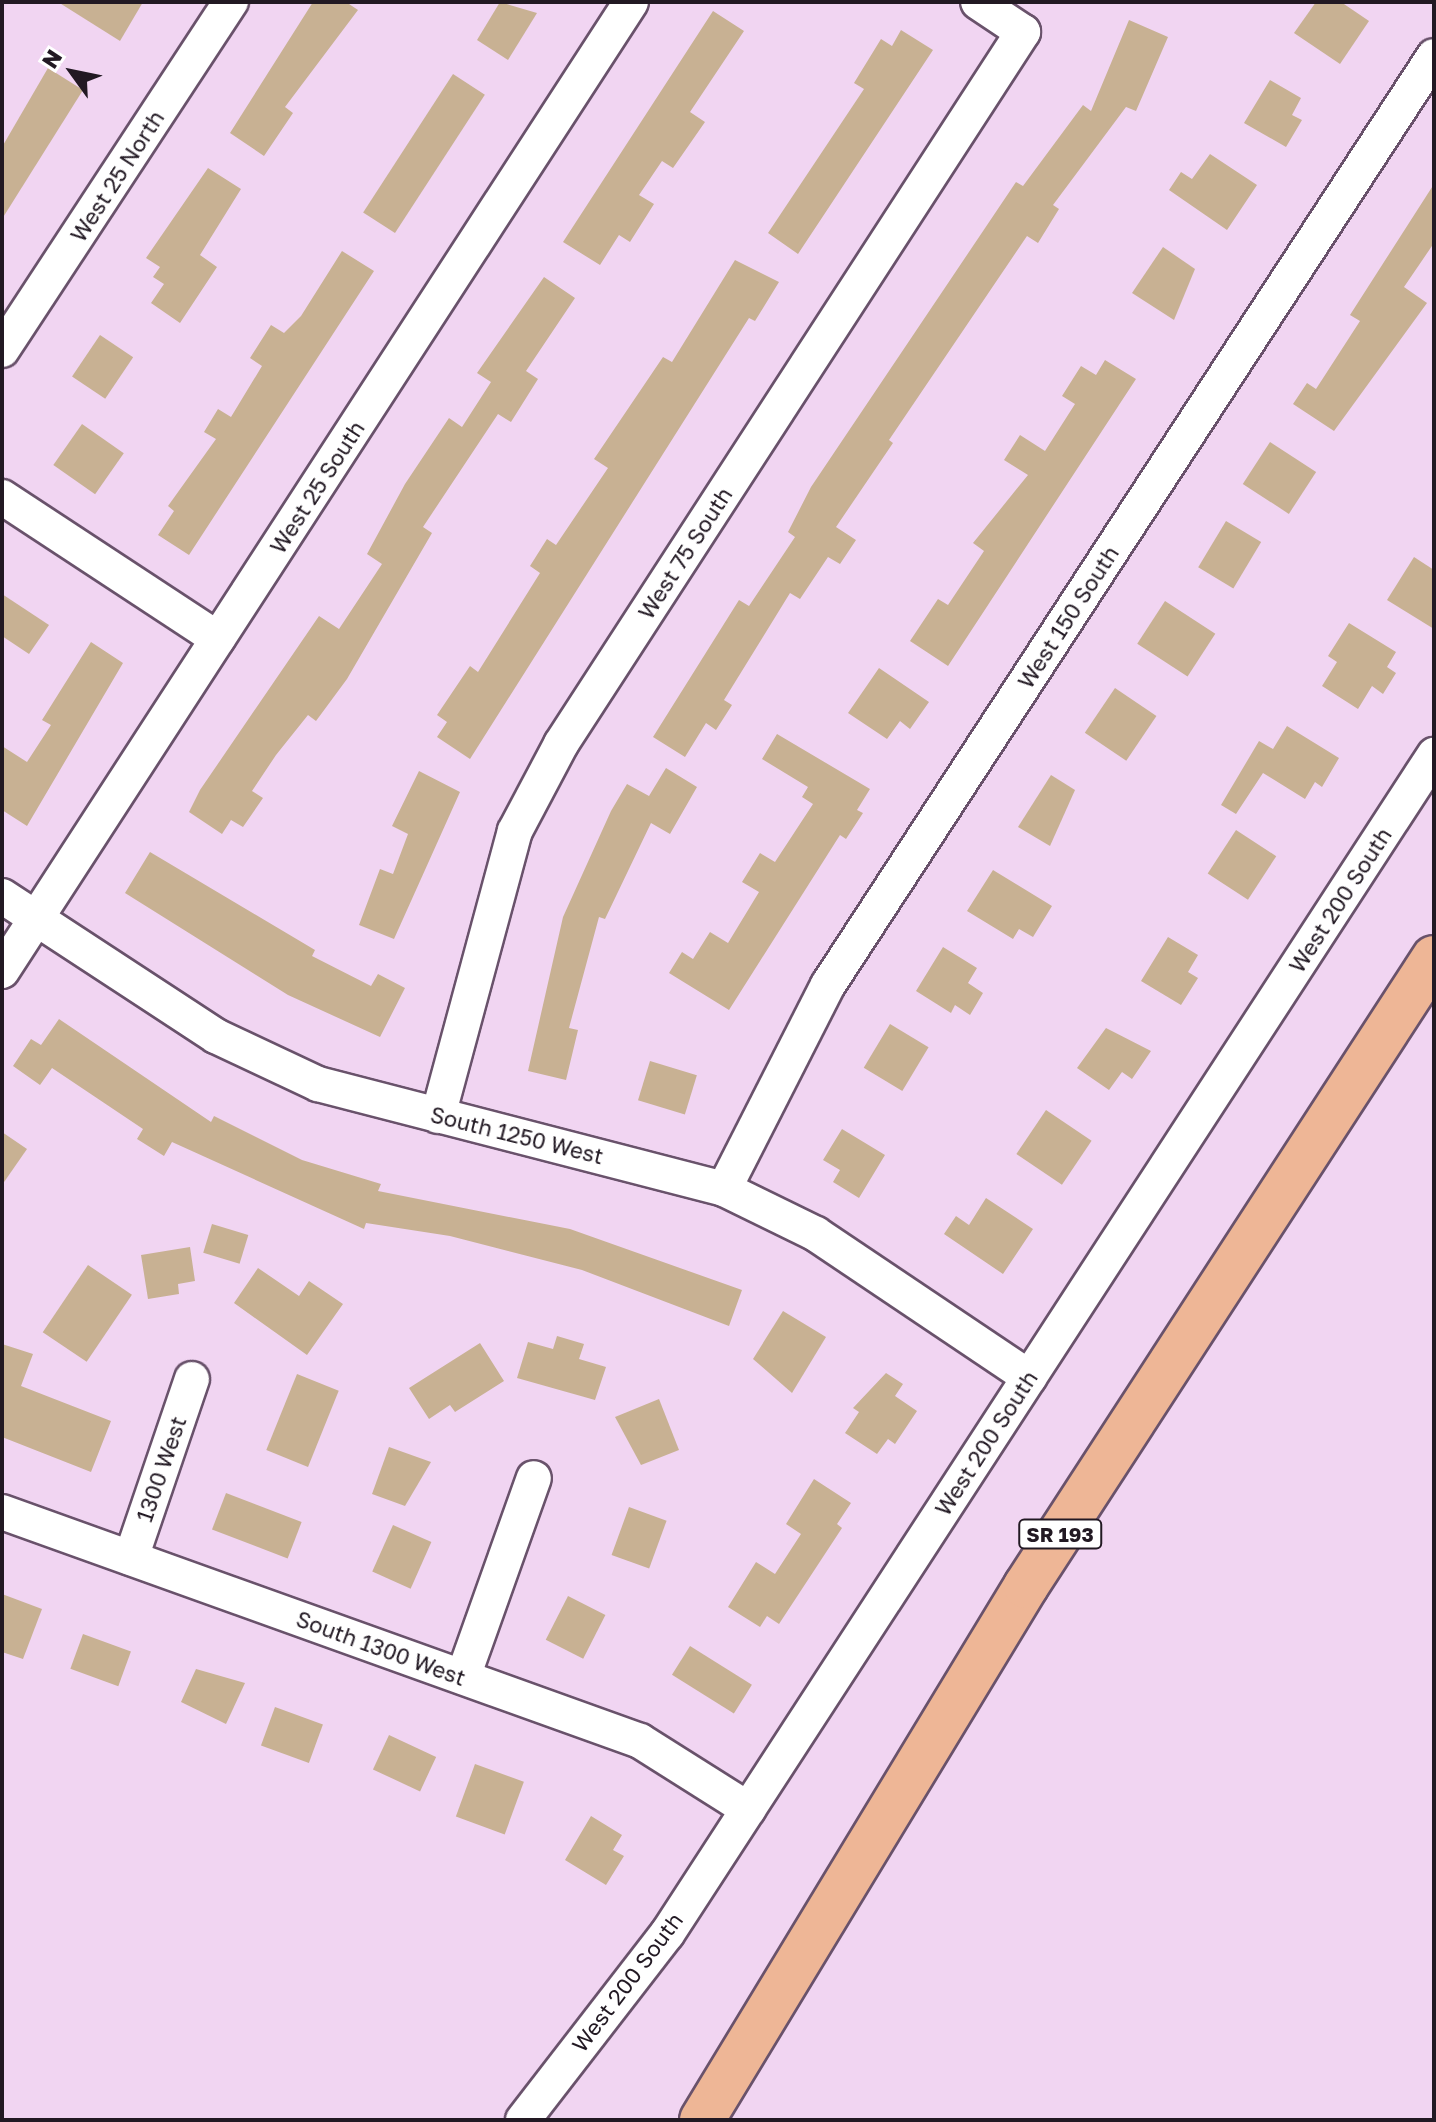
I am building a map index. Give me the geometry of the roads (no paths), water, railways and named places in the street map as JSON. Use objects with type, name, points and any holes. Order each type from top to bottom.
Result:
[{"type":"main road","name":"SR 193","points":[[702,2120],[1026,1586],[1434,958]]},
{"type":"street","name":"West 25 North","points":[[2,350],[231,2]]},
{"type":"street","name":"West 25 South","points":[[2,971],[631,2]]},
{"type":"street","name":"West 75 South","points":[[438,1116],[481,935],[515,831],[561,744],[1023,32],[978,2]]},
{"type":"street","name":"West 150 South","points":[[724,1189],[776,1075],[828,985],[1434,56]]},
{"type":"street","points":[[2,497],[218,639]]},
{"type":"street","name":"West 200 South","points":[[523,2120],[667,1934],[1434,755]]},
{"type":"street","name":"South 1250 West","points":[[2,896],[216,1036],[318,1084],[724,1189],[816,1234],[1029,1377]]},
{"type":"street","name":"1300 West","points":[[131,1558],[192,1379]]},
{"type":"street","points":[[463,1677],[534,1478]]},
{"type":"street","name":"South 1300 West","points":[[2,1512],[640,1741],[748,1809]]}]
